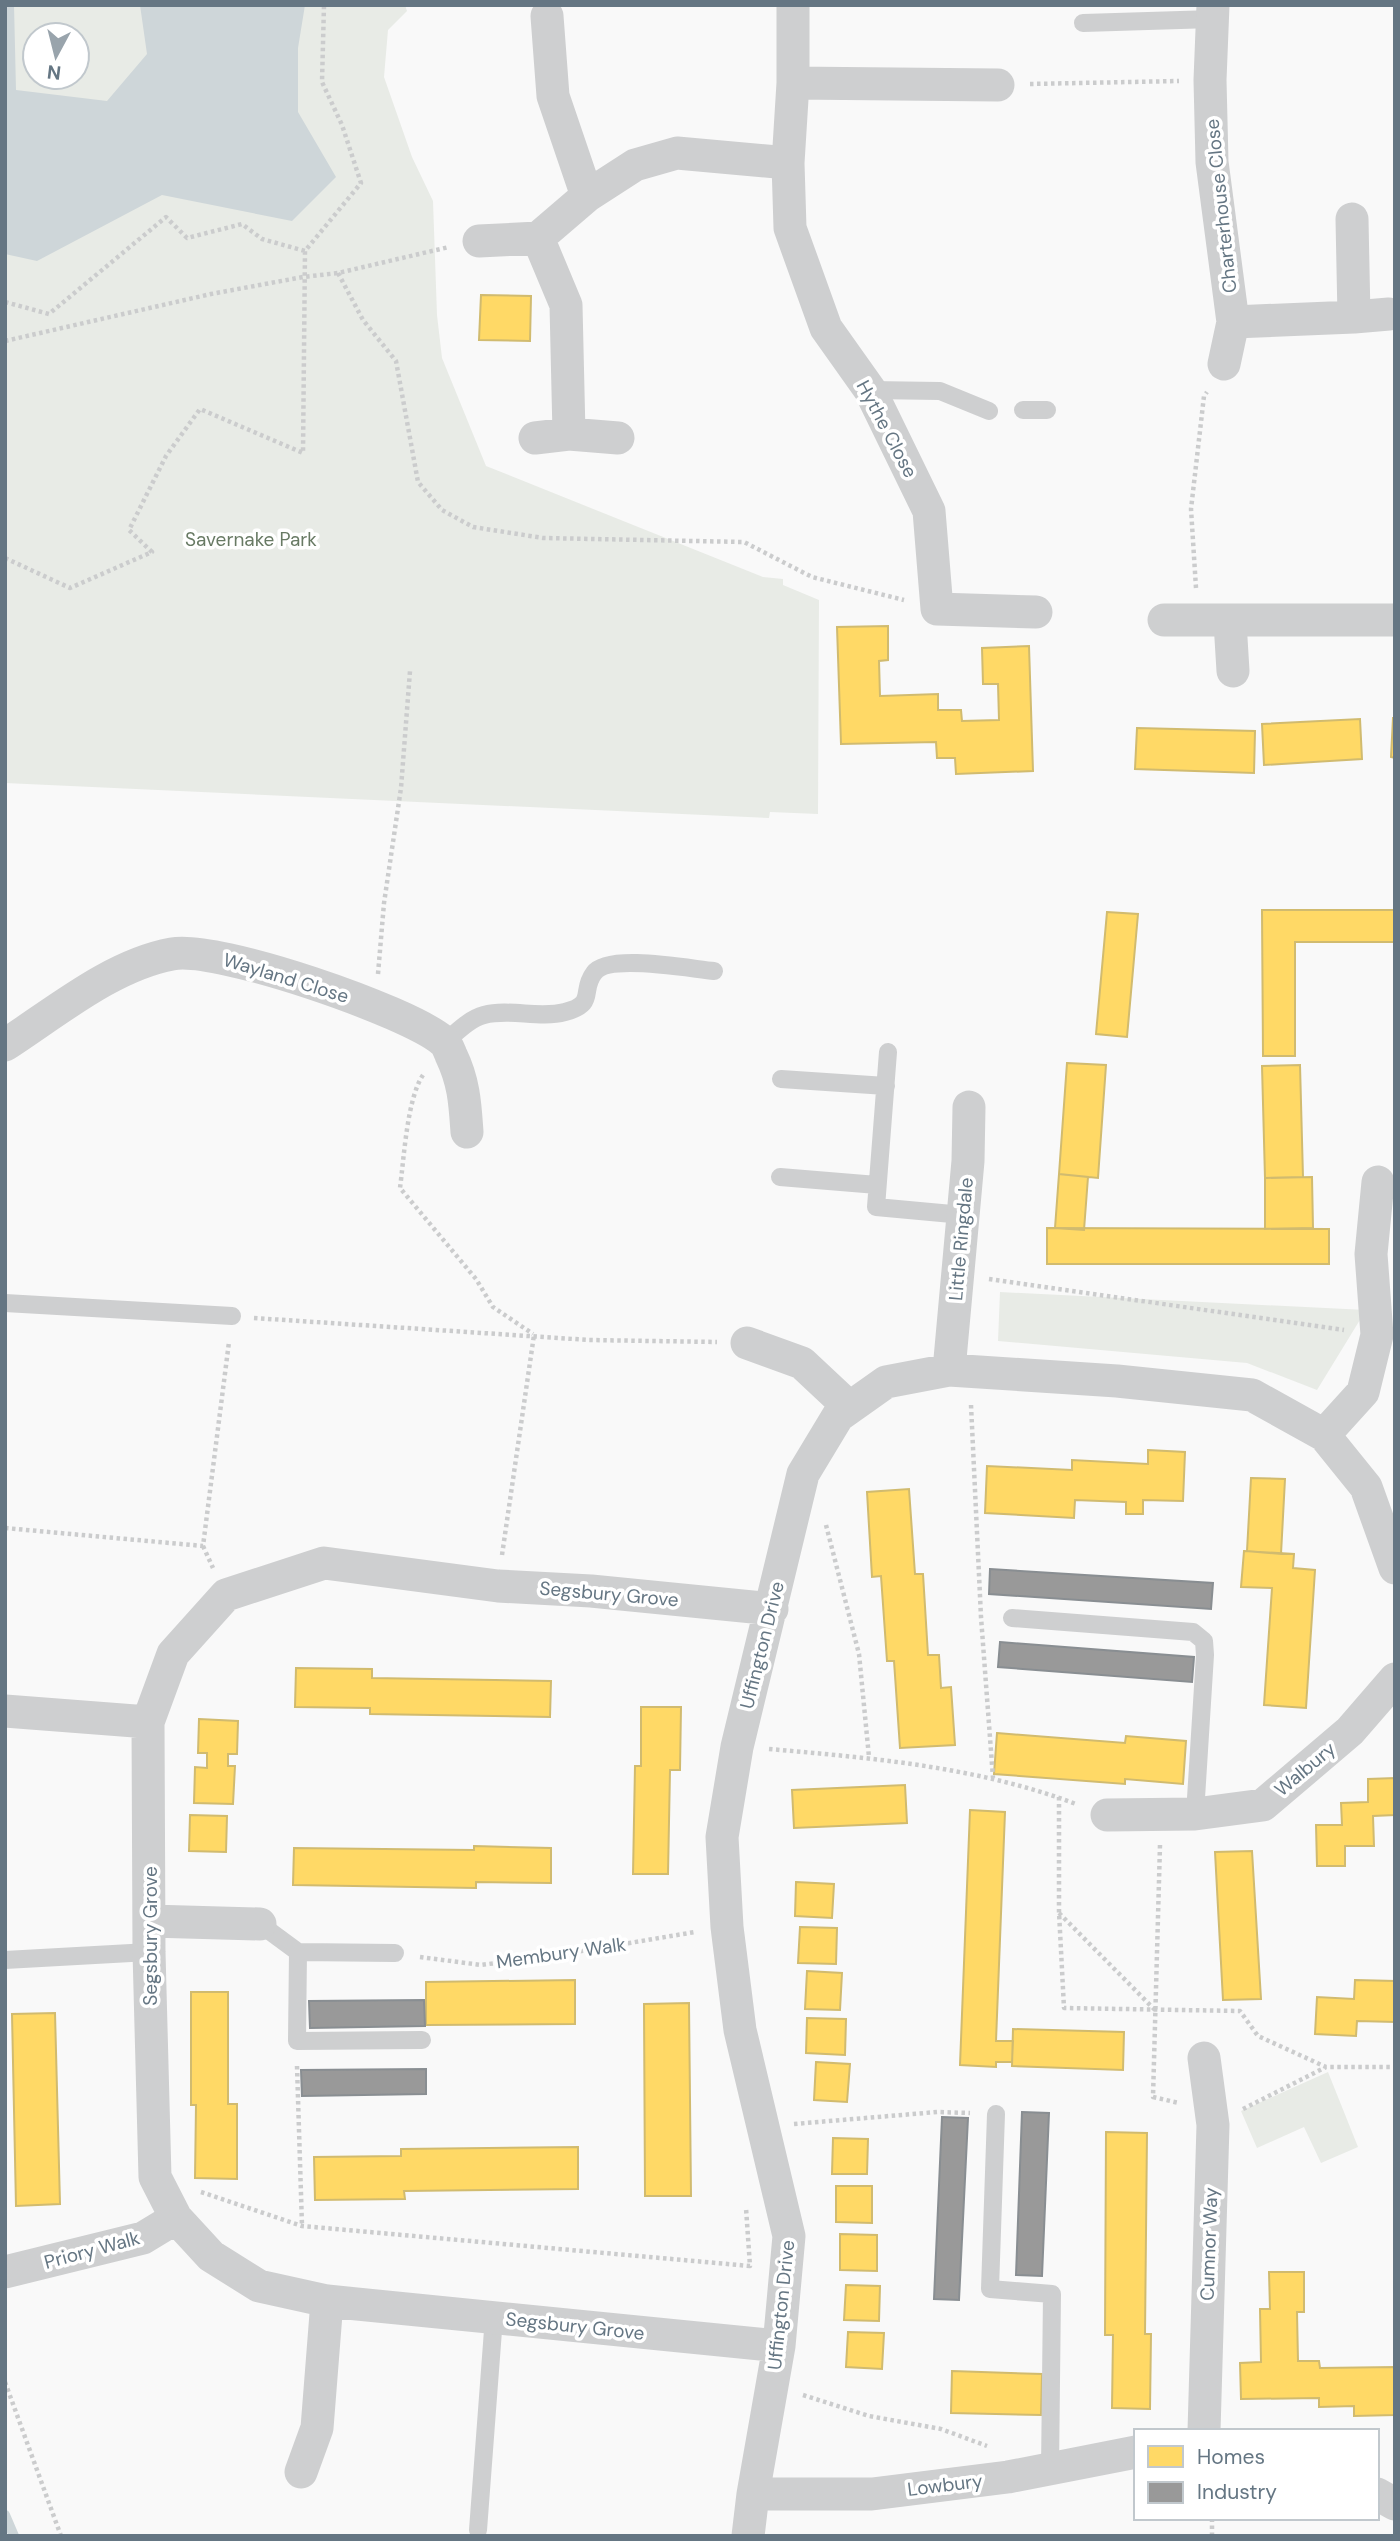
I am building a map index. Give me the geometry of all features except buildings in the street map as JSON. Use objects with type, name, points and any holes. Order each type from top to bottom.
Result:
[{"type":"street","name":"Hythe Close","points":[[793,5],[793,83],[788,163],[790,228],[826,328],[870,390],[929,511],[937,609]]},
{"type":"street","name":"Charterhouse Close","points":[[1213,12],[1210,80],[1212,162],[1233,322],[1224,364]]},
{"type":"street","points":[[547,16],[553,96],[587,196]]},
{"type":"street","points":[[793,83],[998,85]]},
{"type":"street","points":[[479,240],[538,238],[587,196],[635,165],[677,153],[788,163]]},
{"type":"street","points":[[1352,219],[1354,317]]},
{"type":"street","points":[[538,238],[566,305],[569,434]]},
{"type":"street","points":[[1233,322],[1392,315]]},
{"type":"street","points":[[535,438],[569,434],[618,438]]},
{"type":"street","points":[[937,609],[1035,612]]},
{"type":"street","points":[[1164,620],[1395,621]]},
{"type":"street","points":[[1230,622],[1233,671]]},
{"type":"street","name":"Wayland Close","points":[[5,1045],[105,980],[138,962],[176,953],[215,957],[268,970],[376,1007],[445,1042]]},
{"type":"street","points":[[445,1042],[463,1084],[467,1132]]},
{"type":"street","name":"Little Ringdale","points":[[949,1370],[968,1161],[968,1107]]},
{"type":"street","points":[[1324,1435],[1363,1392],[1377,1335],[1371,1254],[1377,1182]]},
{"type":"street","points":[[747,1343],[802,1363],[849,1407]]},
{"type":"street","name":"Uffington Drive","points":[[748,2536],[752,2494],[779,2346],[789,2236],[740,2030],[727,1927],[722,1837],[737,1746],[803,1474],[838,1416],[886,1382],[949,1370],[1117,1381],[1252,1395],[1324,1435],[1366,1486],[1395,1568]]},
{"type":"street","name":"Segsbury Grove","points":[[772,1609],[591,1591],[498,1586],[324,1563],[226,1595],[173,1654],[148,1722],[150,1937],[155,2177],[176,2218],[211,2256],[259,2286],[327,2301],[779,2346]]},
{"type":"street","name":"Walbury","points":[[1107,1815],[1195,1815],[1263,1804],[1350,1731],[1395,1679]]},
{"type":"street","points":[[5,1711],[148,1722]]},
{"type":"street","points":[[150,1937],[260,1924]]},
{"type":"street","name":"Cumnor Way","points":[[1204,2058],[1212,2117],[1204,2429]]},
{"type":"street","name":"Priory Walk","points":[[5,2273],[143,2238],[176,2218]]},
{"type":"street","points":[[301,2472],[317,2428],[327,2301]]},
{"type":"street","name":"Lowbury","points":[[752,2494],[872,2494],[1008,2477],[1134,2452]]},
{"type":"street","points":[[1379,2495],[1395,2504]]},
{"type":"lane","points":[[1083,23],[1213,12]]},
{"type":"lane","points":[[870,390],[940,390],[989,411]]},
{"type":"lane","points":[[1023,410],[1047,410]]},
{"type":"lane","points":[[445,1042],[469,1022],[484,1015],[563,1013],[578,1008],[587,998],[592,974],[598,968],[615,963],[714,971]]},
{"type":"lane","points":[[888,1052],[876,1207],[963,1215]]},
{"type":"lane","points":[[781,1079],[886,1086]]},
{"type":"lane","points":[[780,1177],[877,1185]]},
{"type":"lane","points":[[5,1303],[232,1316]]},
{"type":"lane","points":[[1012,1618],[1193,1632],[1204,1641],[1195,1815]]},
{"type":"lane","points":[[260,1924],[298,1952],[394,1953]]},
{"type":"lane","points":[[5,1960],[150,1937]]},
{"type":"lane","points":[[298,1952],[297,2041],[422,2040]]},
{"type":"lane","points":[[996,2114],[990,2289],[1052,2294],[1050,2469]]},
{"type":"lane","points":[[478,2530],[494,2317]]},
{"type":"path","points":[[5,558],[70,589],[152,552],[129,530],[166,456],[200,409],[303,453],[305,251],[361,183],[342,125],[322,82],[324,5]]},
{"type":"path","points":[[998,85],[1210,80]]},
{"type":"path","points":[[5,302],[49,314],[166,217],[187,238],[242,224],[262,239],[305,251]]},
{"type":"path","points":[[5,341],[211,294],[338,273],[479,240]]},
{"type":"path","points":[[338,273],[363,320],[396,361],[418,482],[442,510],[473,527],[543,538],[744,542],[811,577],[937,609]]},
{"type":"path","points":[[1197,601],[1191,509],[1204,396],[1224,364]]},
{"type":"path","points":[[376,1007],[384,903],[401,788],[410,671]]},
{"type":"path","points":[[445,1042],[417,1083],[400,1188],[476,1279],[492,1307],[534,1335]]},
{"type":"path","points":[[957,1278],[989,1279],[1377,1335]]},
{"type":"path","points":[[5,1528],[203,1546],[232,1316],[589,1340],[747,1343]]},
{"type":"path","points":[[498,1586],[534,1335]]},
{"type":"path","points":[[971,1404],[981,1617],[993,1778]]},
{"type":"path","points":[[824,1520],[859,1654],[869,1757]]},
{"type":"path","points":[[737,1746],[869,1757],[993,1778],[1059,1797],[1059,1912],[1064,2008],[1240,2011],[1258,2036],[1326,2067]]},
{"type":"path","points":[[1161,1816],[1153,2098],[1212,2117],[1326,2067],[1395,2067]]},
{"type":"path","points":[[1059,1912],[1155,2010]]},
{"type":"path","name":"Membury Walk","points":[[394,1953],[481,1965],[727,1927]]},
{"type":"path","points":[[297,2041],[302,2226]]},
{"type":"path","points":[[763,2126],[937,2112],[996,2114]]},
{"type":"path","points":[[155,2177],[302,2226],[750,2266],[744,2184],[776,2180]]},
{"type":"path","points":[[5,2382],[61,2536]]},
{"type":"path","points":[[771,2392],[789,2391],[869,2416],[941,2429],[990,2447]]},
{"type":"green space","name":"Savernake Park","points":[[5,5],[405,5],[407,11],[388,30],[384,77],[412,157],[433,201],[437,315],[442,358],[486,466],[763,577],[783,579],[783,585],[819,600],[818,814],[770,812],[769,818],[5,783]]},
{"type":"green space","points":[[1000,1292],[1366,1310],[1317,1390],[1247,1363],[998,1341]]},
{"type":"green space","points":[[1328,2072],[1358,2147],[1321,2163],[1304,2127],[1257,2148],[1241,2111]]},
{"type":"shaded area","points":[[5,5],[14,5],[16,90],[107,101],[147,54],[140,5],[305,5],[298,48],[298,112],[336,177],[292,221],[162,195],[37,261],[5,254]]},
{"type":"waterway","points":[[5,2515],[14,2536]]}]
